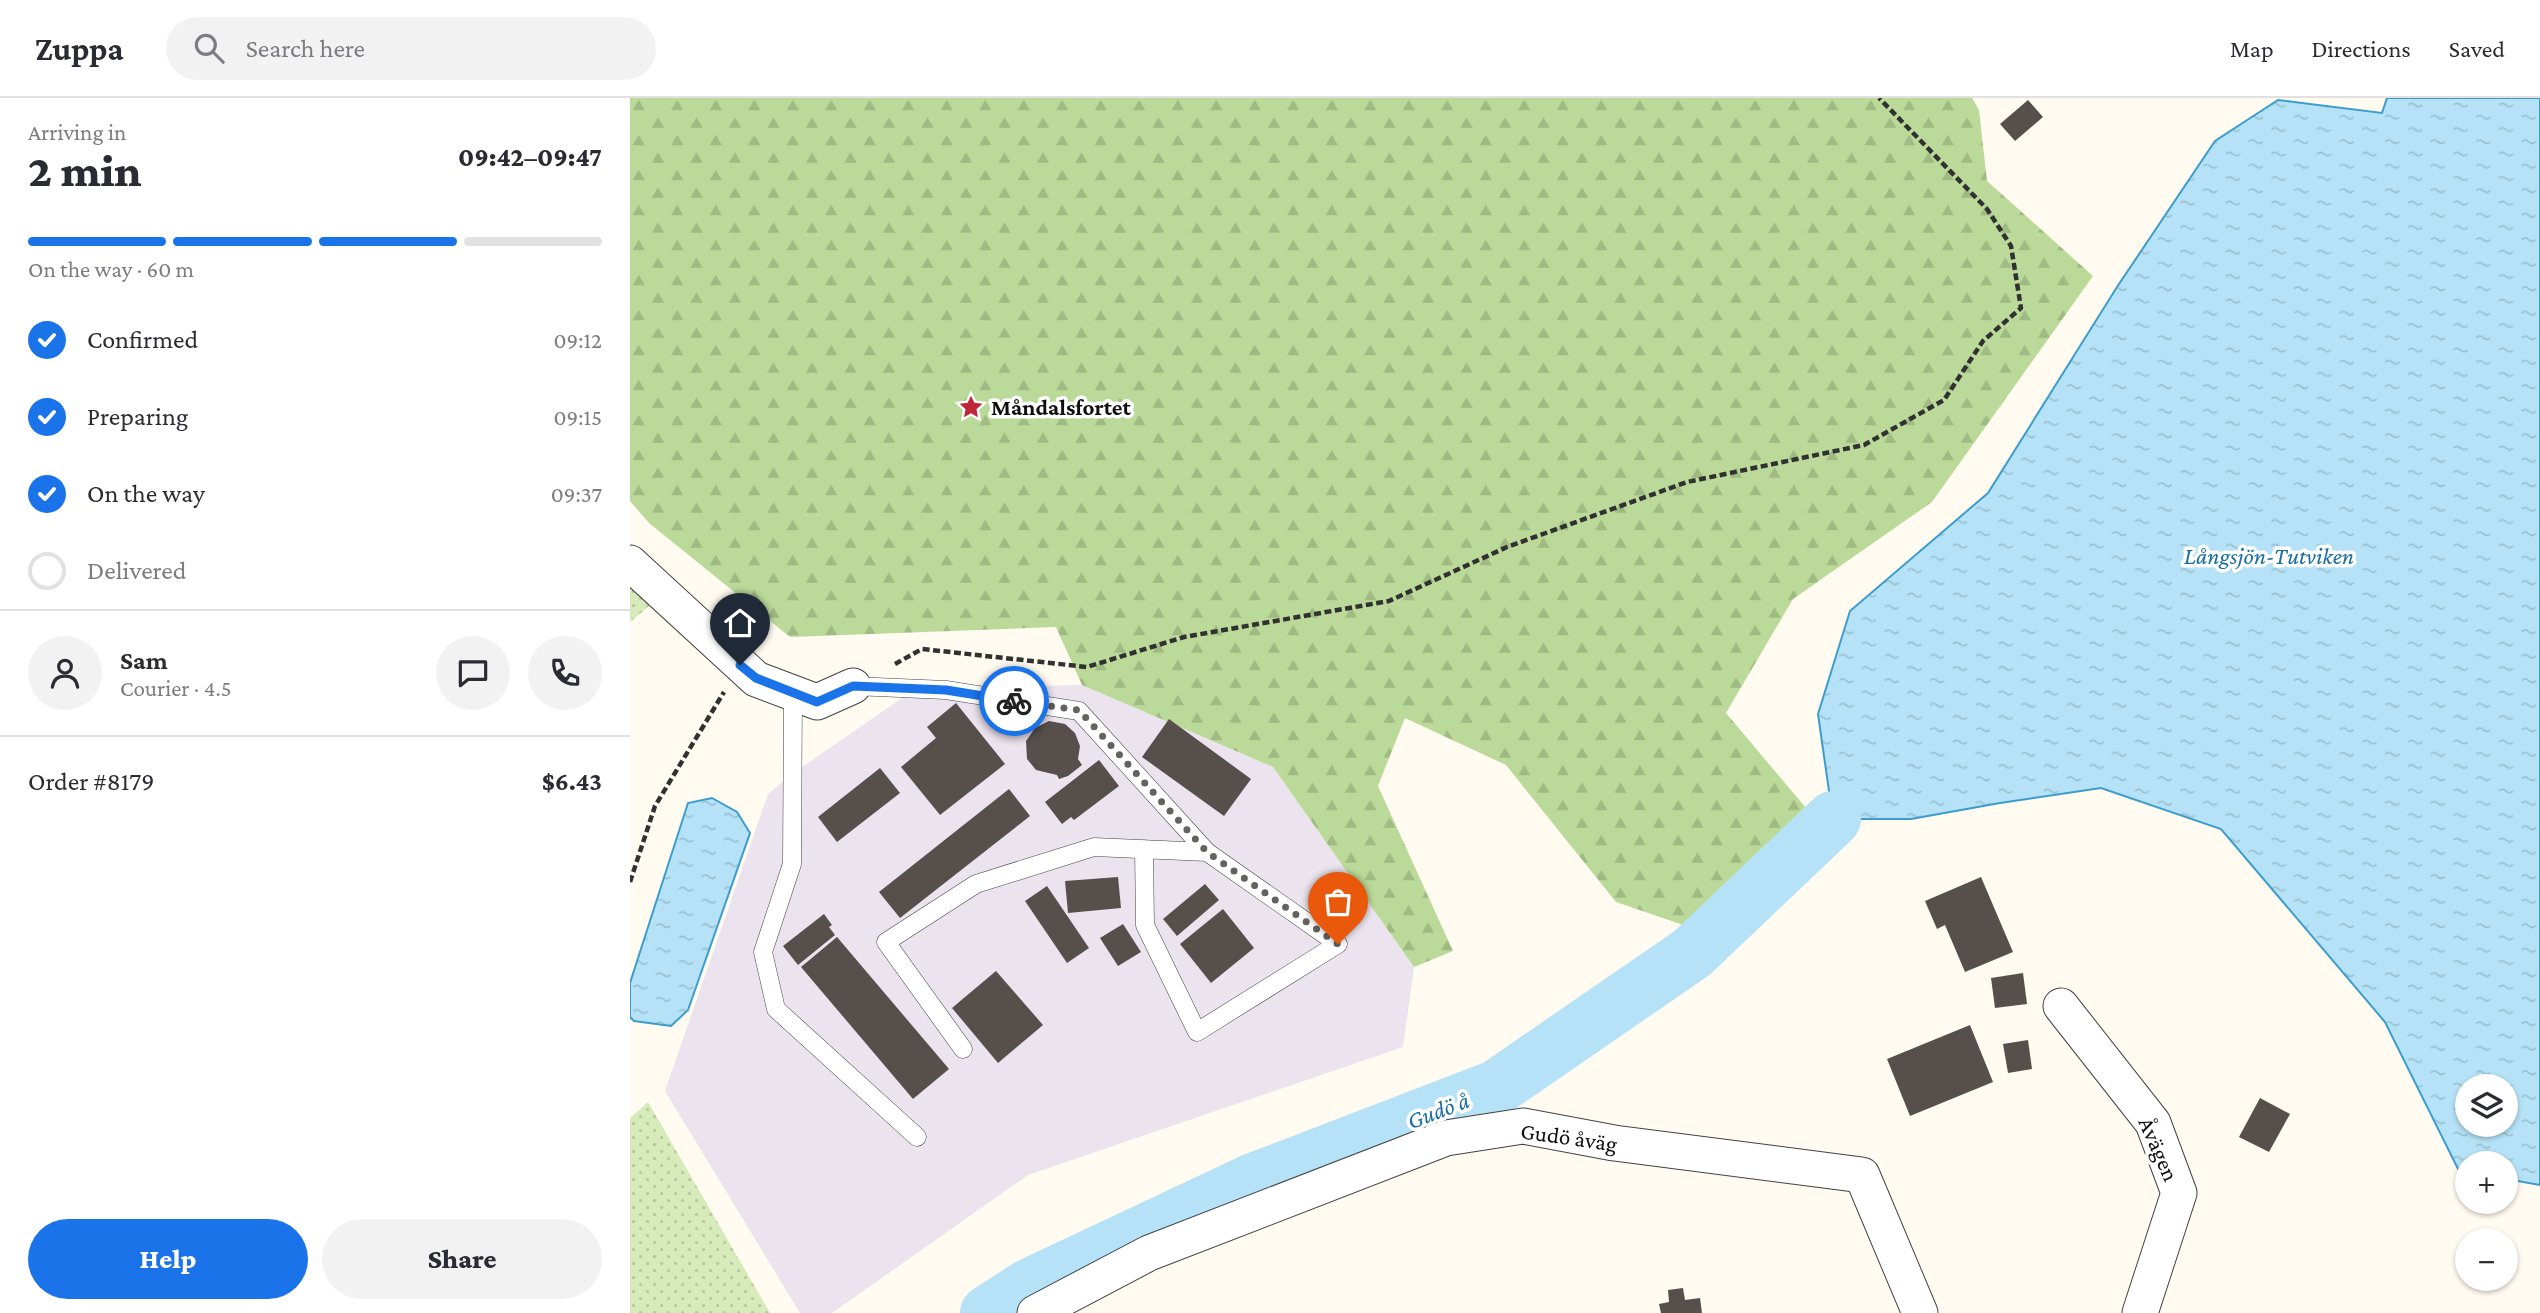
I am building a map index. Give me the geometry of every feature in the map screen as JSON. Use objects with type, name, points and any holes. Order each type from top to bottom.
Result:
[{"type":"street","points":[[630,563],[756,678],[817,702],[853,686]]},
{"type":"street","name":"Åvägen","points":[[2061,1006],[2153,1124],[2179,1193],[2140,1313]]},
{"type":"street","name":"Gudö åväg","points":[[1035,1313],[1149,1253],[1446,1138],[1523,1126],[1614,1143],[1862,1175],[1920,1313]]},
{"type":"lane","points":[[853,686],[946,690],[1079,710],[1207,852],[1338,944],[1197,1032],[1145,925],[1144,849]]},
{"type":"lane","points":[[793,693],[792,864],[763,953],[776,1009],[917,1137]]},
{"type":"lane","points":[[963,1049],[886,942],[976,884],[1094,847],[1207,852]]},
{"type":"path","points":[[853,686],[922,649],[1087,667],[1184,637],[1389,601],[1507,547],[1687,482],[1864,445],[1944,400],[1983,341],[2021,309],[2011,246],[1987,209],[1879,98]]},
{"type":"path","points":[[630,882],[655,806],[740,665]]},
{"type":"shaded area","points":[[1082,685],[1273,767],[1414,967],[1403,1047],[1028,1175],[832,1313],[800,1313],[665,1091],[768,794],[792,774],[915,689]]},
{"type":"green space","points":[[630,98],[1972,98],[1979,110],[1987,181],[2093,276],[1932,502],[1793,599],[1726,713],[1811,814],[1689,927],[1616,902],[1506,765],[1405,718],[1378,786],[1453,951],[1414,967],[1273,767],[1082,685],[1056,627],[790,637],[649,523],[630,501]]},
{"type":"green space","points":[[630,568],[658,599],[630,622]]},
{"type":"green space","points":[[648,1102],[770,1313],[630,1313],[630,1118]]},
{"type":"water","name":"Långsjön-Tutviken","points":[[2387,98],[2540,98],[2540,1185],[2518,1181],[2518,1151],[2455,1151],[2455,1163],[2385,1022],[2221,829],[2101,788],[1911,819],[1833,819],[1818,714],[1850,611],[1988,493],[2117,287],[2215,141],[2278,100],[2382,113]]},
{"type":"water","points":[[712,798],[737,812],[750,833],[688,1010],[671,1026],[634,1021],[630,1017],[630,983],[688,803]]},
{"type":"building","points":[[2028,100],[2043,117],[2015,141],[2000,124]]},
{"type":"building","points":[[956,703],[1005,764],[940,815],[901,767],[936,738],[927,727]]},
{"type":"building","points":[[1169,719],[1251,779],[1224,816],[1142,757]]},
{"type":"building","points":[[1049,721],[1065,724],[1075,733],[1080,746],[1078,759],[1082,765],[1068,776],[1059,779],[1057,775],[1036,770],[1027,759],[1026,741],[1035,728]]},
{"type":"building","points":[[1099,760],[1119,786],[1074,820],[1071,817],[1062,824],[1045,802]]},
{"type":"building","points":[[880,768],[900,793],[837,842],[818,817]]},
{"type":"building","points":[[1009,789],[1030,816],[900,918],[879,892]]},
{"type":"building","points":[[1118,877],[1121,908],[1068,913],[1065,881]]},
{"type":"building","points":[[1981,877],[2013,952],[1965,972],[1945,925],[1937,929],[1925,901]]},
{"type":"building","points":[[1205,884],[1219,900],[1177,936],[1163,919]]},
{"type":"building","points":[[1047,886],[1089,948],[1067,963],[1025,901]]},
{"type":"building","points":[[1223,909],[1254,948],[1211,983],[1180,944]]},
{"type":"building","points":[[824,914],[835,935],[798,965],[783,946]]},
{"type":"building","points":[[1123,924],[1141,952],[1118,966],[1100,938]]},
{"type":"building","points":[[837,937],[949,1069],[913,1099],[801,967]]},
{"type":"building","points":[[996,971],[1043,1025],[998,1063],[952,1008]]},
{"type":"building","points":[[2023,973],[2027,1004],[1995,1008],[1991,978]]},
{"type":"building","points":[[1970,1025],[1993,1082],[1910,1116],[1887,1059]]},
{"type":"building","points":[[2028,1040],[2032,1069],[2008,1073],[2003,1044]]},
{"type":"building","points":[[2260,1098],[2290,1114],[2269,1152],[2239,1137]]},
{"type":"building","points":[[1683,1288],[1685,1300],[1700,1298],[1702,1313],[1661,1313],[1659,1304],[1669,1302],[1668,1290]]},
{"type":"waterway","name":"Gudö å","points":[[988,1313],[1030,1286],[1251,1182],[1496,1088],[1692,953],[1833,819]]},
{"type":"way so far","points":[[1014,701],[1079,710],[1207,852],[1338,944]]},
{"type":"place","name":"Måndalsfortet","points":[[971,407]]},
{"type":"route","points":[[740,665],[756,678],[817,702],[853,686],[946,690],[1014,701]]}]
